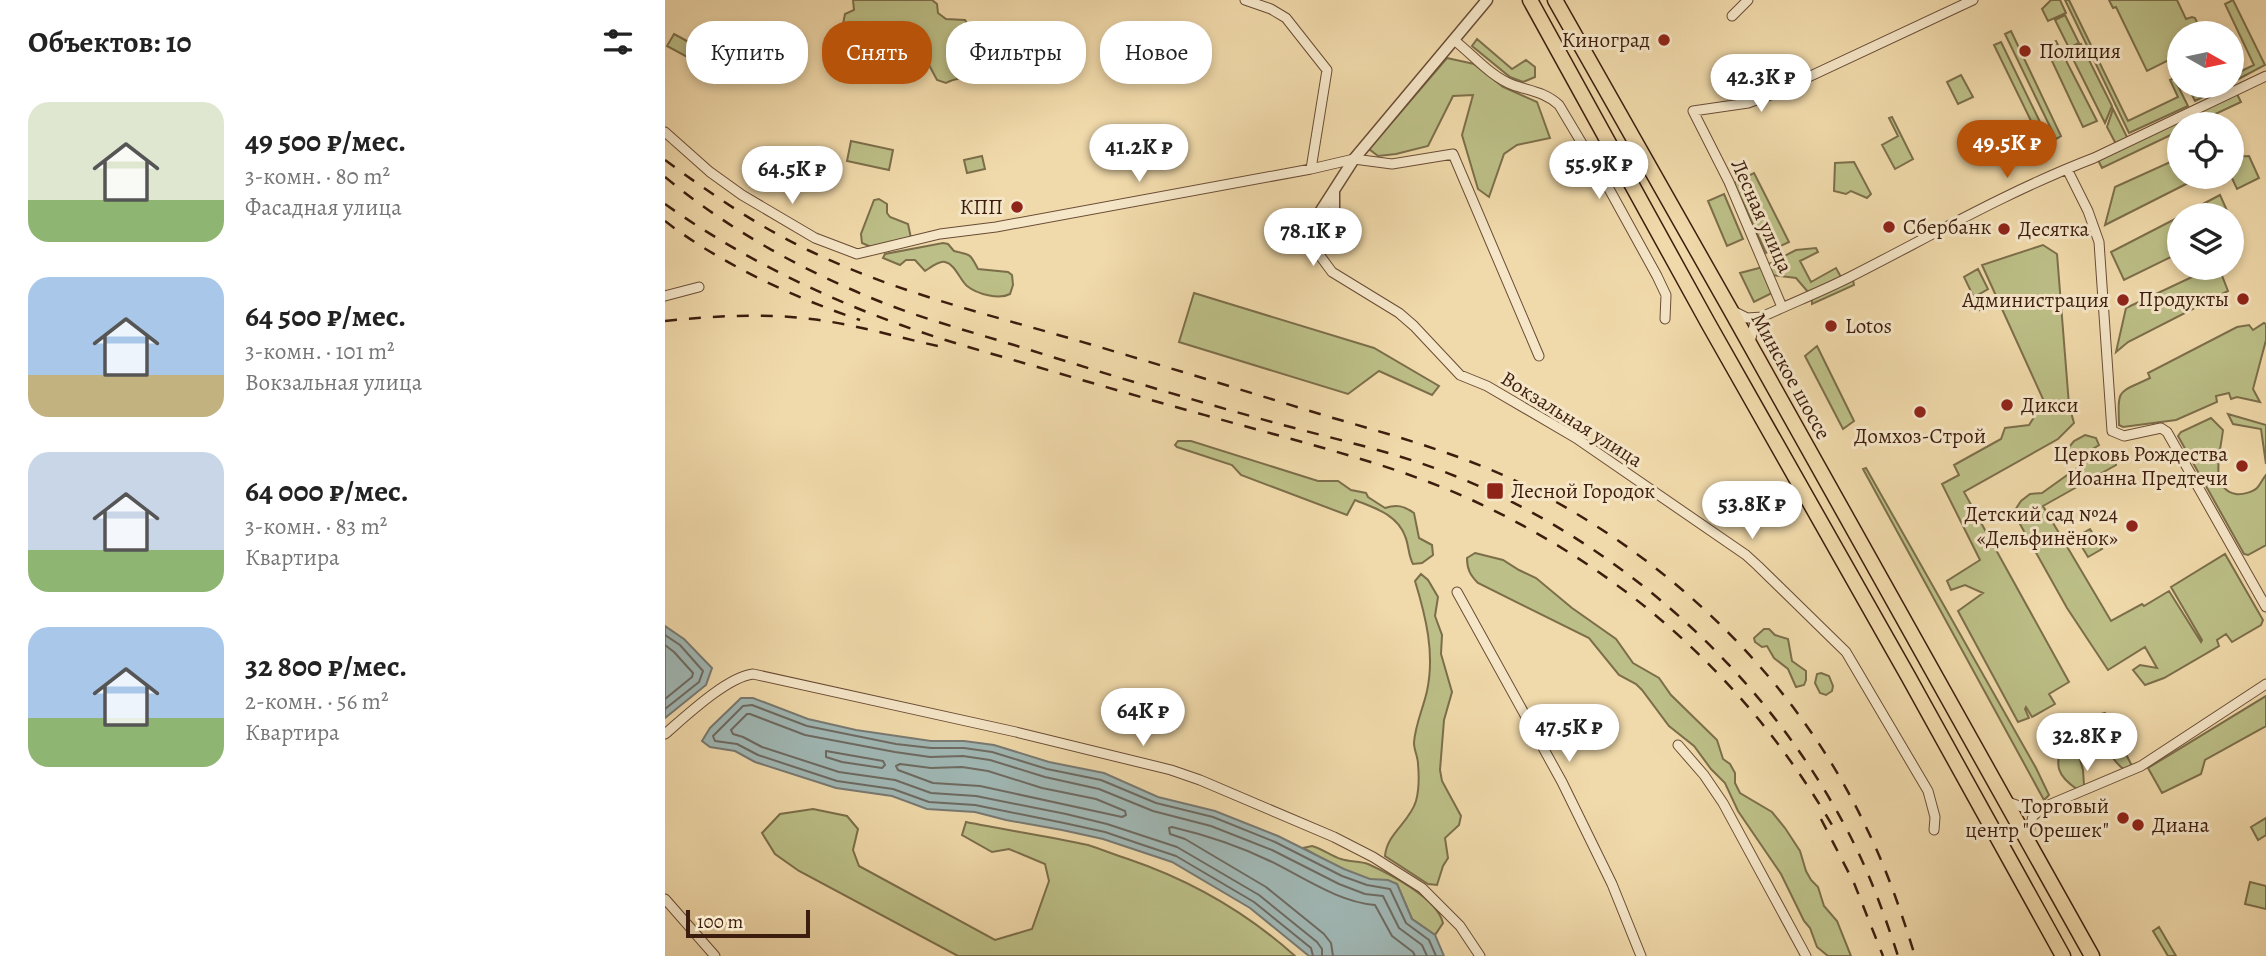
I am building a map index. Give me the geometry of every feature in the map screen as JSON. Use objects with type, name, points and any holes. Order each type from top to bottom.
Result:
[{"type":"highway","points":[[1530,0],[2063,956]]},
{"type":"highway","name":"Минское шоссе","points":[[1555,0],[2092,956]]},
{"type":"street","points":[[1245,0],[1274,6],[1327,69],[1311,169]]},
{"type":"street","points":[[1318,253],[1313,239],[1314,223],[1354,159],[1487,0]]},
{"type":"street","points":[[1522,0],[1542,21]]},
{"type":"street","points":[[1732,16],[1748,0]]},
{"type":"street","name":"Лесная улица","points":[[1782,307],[1729,183],[1693,111],[1748,103],[1770,96],[1973,0]]},
{"type":"street","points":[[1454,40],[1512,85],[1540,92],[1559,105],[1657,276],[1665,295],[1665,319]]},
{"type":"street","points":[[1730,309],[1747,318],[1764,316],[1845,280],[1966,216],[2117,148],[2266,76]]},
{"type":"street","points":[[665,132],[710,172],[742,195],[815,238],[857,254],[932,237],[1354,159],[1392,164],[1453,154],[1539,356]]},
{"type":"street","points":[[2067,169],[2088,211],[2099,242],[2112,430],[2124,436],[2161,428],[2167,432],[2266,607]]},
{"type":"street","points":[[1318,253],[1334,226],[1334,190]]},
{"type":"street","name":"Вокзальная улица","points":[[1318,253],[1332,272],[1399,313],[1415,326],[1460,375],[1487,386],[1576,438],[1758,566],[1846,653],[1928,791],[1935,817],[1934,830]]},
{"type":"street","points":[[665,296],[699,287]]},
{"type":"street","points":[[1750,344],[1752,330],[1764,316]]},
{"type":"street","points":[[1457,592],[1562,782],[1612,884],[1641,956]]},
{"type":"street","points":[[665,734],[692,710],[736,678],[744,675],[765,675],[1171,770],[1334,837],[1373,858],[1422,888],[1460,926],[1480,956]]},
{"type":"street","points":[[2028,841],[2033,816],[2043,807],[2141,766],[2266,684]]},
{"type":"street","points":[[1678,745],[1704,775],[1723,803],[1806,956]]},
{"type":"street","points":[[2005,801],[2022,807],[2043,807]]},
{"type":"street","points":[[665,899],[715,956]]},
{"type":"green space","points":[[853,0],[932,0],[937,4],[938,13],[946,19],[965,20],[946,21],[946,83],[937,80],[932,71],[932,21],[844,21],[845,14],[854,10]]},
{"type":"green space","points":[[2051,0],[2060,0],[2066,13],[2048,21],[2042,9]]},
{"type":"green space","points":[[2065,0],[2069,0],[2128,121],[2176,98],[2184,98],[2188,106],[2175,112],[2167,112],[2167,116],[2129,133]]},
{"type":"green space","points":[[2109,0],[2177,0],[2186,19],[2192,17],[2196,21],[2167,21],[2167,61],[2147,71],[2116,7],[2113,8]]},
{"type":"green space","points":[[2233,0],[2243,21],[2233,21],[2225,4]]},
{"type":"green space","points":[[2065,15],[2079,43],[2069,48],[2055,20]]},
{"type":"green space","points":[[2244,22],[2265,65],[2244,76],[2244,70],[2254,65],[2244,44]]},
{"type":"green space","points":[[2011,31],[2061,136],[2056,139],[2005,34]]},
{"type":"green space","points":[[674,34],[686,40],[686,56],[667,46]]},
{"type":"green space","points":[[1477,39],[1512,69],[1526,60],[1535,67],[1535,77],[1523,82],[1510,77],[1472,46]]},
{"type":"green space","points":[[2056,41],[2097,121],[2083,127],[2045,46]]},
{"type":"green space","points":[[2001,42],[2040,122],[2033,125],[1994,45]]},
{"type":"green space","points":[[2081,44],[2112,106],[2105,123],[2069,51]]},
{"type":"green space","points":[[1447,58],[1474,64],[1503,87],[1537,102],[1550,138],[1517,145],[1504,154],[1489,197],[1478,189],[1462,135],[1473,95],[1453,96],[1428,146],[1378,156],[1369,149]]},
{"type":"green space","points":[[1961,75],[1973,97],[1958,104],[1947,82]]},
{"type":"green space","points":[[2229,98],[2239,98],[2241,102],[2220,112],[2199,112]]},
{"type":"green space","points":[[2113,109],[2129,141],[2117,146],[2107,127]]},
{"type":"green space","points":[[1892,117],[1913,159],[1895,169],[1882,145],[1898,136],[1889,118]]},
{"type":"green space","points":[[2167,127],[2167,137],[2102,168],[2098,160]]},
{"type":"green space","points":[[851,141],[893,150],[889,170],[847,161]]},
{"type":"green space","points":[[982,156],[985,169],[967,173],[964,160]]},
{"type":"green space","points":[[2244,156],[2249,156],[2259,178],[2244,186]]},
{"type":"green space","points":[[1854,162],[1871,194],[1867,198],[1851,191],[1846,194],[1834,191],[1835,163]]},
{"type":"green space","points":[[2167,163],[2167,189],[2176,189],[2105,225],[2115,187]]},
{"type":"green space","points":[[1754,173],[1789,242],[1766,253],[1734,183]]},
{"type":"green space","points":[[1724,194],[1743,239],[1727,246],[1708,201]]},
{"type":"green space","points":[[2220,195],[2224,203],[2205,203]]},
{"type":"green space","points":[[879,199],[887,204],[890,217],[908,224],[911,238],[871,247],[862,243],[861,234],[874,200]]},
{"type":"green space","points":[[2167,223],[2167,259],[2124,280],[2111,252]]},
{"type":"green space","points":[[948,244],[954,251],[970,256],[978,269],[1008,272],[1012,275],[1010,294],[994,296],[976,291],[967,286],[949,263],[937,263],[925,271],[915,260],[906,260],[900,265],[883,258],[885,254]]},
{"type":"green space","points":[[2043,245],[2057,254],[2069,405],[2074,423],[2058,439],[1964,492],[2069,682],[2049,694],[2055,704],[2032,717],[2026,707],[2029,718],[2018,722],[1958,611],[1983,593],[1965,585],[1951,590],[1947,581],[1980,560],[1942,484],[1959,475],[1954,465],[2001,439],[2005,428],[2029,425],[2038,411],[2043,399],[1982,265]]},
{"type":"green space","points":[[1816,248],[1818,252],[1800,261],[1811,282],[1836,268],[1841,277],[1808,292],[1796,278],[1771,275],[1767,265],[1796,250]]},
{"type":"green space","points":[[1763,267],[1772,293],[1754,302],[1740,273]]},
{"type":"green space","points":[[1978,269],[1988,289],[1978,295],[1983,308],[1980,310],[1964,277]]},
{"type":"green space","points":[[1853,280],[1854,285],[1812,304],[1812,298]]},
{"type":"green space","points":[[2186,280],[2224,280],[2228,291],[2128,342],[2116,352],[2126,308]]},
{"type":"green space","points":[[1194,293],[1374,348],[1439,386],[1432,395],[1379,371],[1348,394],[1179,342]]},
{"type":"green space","points":[[2264,323],[2266,340],[2253,389],[2260,402],[2237,397],[2231,399],[2229,393],[2216,396],[2217,402],[2176,420],[2123,427],[2119,425],[2122,393],[2150,378],[2148,373],[2237,327],[2249,325],[2253,330]]},
{"type":"green space","points":[[1817,346],[1854,421],[1843,429],[1805,356]]},
{"type":"green space","points":[[2228,414],[2266,425],[2266,464],[2261,429],[2233,424]]},
{"type":"green space","points":[[2211,418],[2223,430],[2218,468],[2222,485],[2227,491],[2236,494],[2250,492],[2257,488],[2266,475],[2266,545],[2248,555],[2244,554],[2178,436]]},
{"type":"green space","points":[[2085,435],[2096,438],[2099,445],[2073,461],[2065,452],[2074,441]]},
{"type":"green space","points":[[1178,441],[1191,441],[1318,481],[1338,481],[1351,490],[1366,493],[1385,508],[1397,506],[1407,509],[1414,513],[1419,538],[1432,545],[1433,555],[1422,563],[1413,564],[1401,528],[1391,517],[1377,509],[1355,500],[1347,515],[1241,475],[1232,465],[1177,447],[1175,445]]},
{"type":"green space","points":[[2098,453],[2115,455],[2116,465],[2043,506],[2111,621],[2169,591],[2201,642],[2171,587],[2225,554],[2263,620],[2261,625],[2232,642],[2226,634],[2217,640],[2219,646],[2164,678],[2145,685],[2133,670],[2140,665],[2157,668],[2145,647],[2108,670],[2067,608],[2016,517],[2015,510],[2030,494],[2042,493]]},
{"type":"green space","points":[[1866,468],[2036,768],[2049,795],[2044,800],[1863,469]]},
{"type":"green space","points":[[2090,529],[2102,549],[2088,557],[2076,537]]},
{"type":"green space","points":[[1475,553],[1503,560],[1536,578],[1616,639],[1633,663],[1659,678],[1671,695],[1717,740],[1723,759],[1735,773],[1735,783],[1740,793],[1772,812],[1800,851],[1806,871],[1818,887],[1824,906],[1837,921],[1851,956],[1828,956],[1817,947],[1810,928],[1781,874],[1738,811],[1725,783],[1694,746],[1669,726],[1642,690],[1619,675],[1589,638],[1478,583],[1469,572],[1467,562],[1467,558]]},
{"type":"green space","points":[[1421,574],[1438,597],[1435,616],[1442,635],[1441,654],[1452,692],[1444,720],[1440,770],[1442,781],[1461,816],[1459,825],[1445,838],[1448,858],[1437,885],[1428,884],[1385,856],[1394,834],[1413,808],[1418,792],[1418,761],[1414,743],[1427,691],[1430,663],[1426,622],[1415,581]]},
{"type":"green space","points":[[1764,629],[1788,639],[1792,661],[1806,671],[1804,685],[1796,687],[1788,669],[1774,658],[1767,646],[1762,647],[1755,642],[1754,638]]},
{"type":"green space","points":[[1817,674],[1829,676],[1833,686],[1832,691],[1826,695],[1820,693],[1815,683]]},
{"type":"green space","points":[[2266,696],[2266,726],[2205,760],[2201,774],[2162,793],[2148,768]]},
{"type":"green space","points":[[2105,713],[2132,766],[2125,770],[2096,734],[2097,715]]},
{"type":"green space","points":[[2077,724],[2081,729],[2077,749],[2084,785],[2078,790],[2061,775],[2058,764],[2062,742],[2058,735],[2066,727]]},
{"type":"green space","points":[[813,809],[847,816],[858,829],[853,850],[859,866],[995,940],[1032,929],[1049,881],[1045,864],[1009,849],[992,852],[962,835],[966,822],[1088,845],[1151,867],[1216,899],[1257,925],[1295,956],[958,956],[799,871],[775,854],[762,833],[780,814]]},
{"type":"green space","points":[[2266,818],[2266,835],[2258,840],[2251,827]]},
{"type":"green space","points":[[1312,846],[1341,859],[1368,864],[1400,880],[1432,905],[1443,923],[1435,935],[1412,919],[1397,884],[1352,874],[1303,848]]},
{"type":"green space","points":[[2250,882],[2266,886],[2266,909],[2245,904]]},
{"type":"green space","points":[[2159,927],[2176,956],[2168,956],[2153,931]]},
{"type":"water","points":[[665,626],[684,639],[712,668],[706,685],[665,718]]},
{"type":"water","points":[[741,698],[753,698],[808,719],[856,730],[931,741],[994,745],[1049,762],[1104,773],[1158,797],[1215,811],[1278,836],[1344,869],[1370,879],[1388,880],[1397,884],[1412,919],[1435,935],[1444,956],[1309,956],[1250,908],[1172,862],[1103,839],[975,812],[927,809],[892,796],[836,788],[755,762],[735,751],[710,747],[702,741],[710,728]]},
{"type":"railway","points":[[665,160],[754,221],[810,251],[873,278],[938,300],[1424,445],[1498,473],[1576,513],[1627,547],[1676,585],[1722,626],[1764,671],[1802,720],[1836,771],[1873,841],[1893,889],[1915,956]]},
{"type":"railway","points":[[665,177],[709,211],[756,241],[830,280],[894,307],[1143,385],[1411,460],[1455,476],[1516,504],[1574,537],[1629,575],[1681,618],[1729,665],[1773,716],[1812,771],[1846,828],[1875,891],[1898,956]]},
{"type":"railway","points":[[665,204],[749,257],[839,301],[901,325],[1391,469],[1447,489],[1530,529],[1583,561],[1632,596],[1679,635],[1722,677],[1762,723],[1832,825]]},
{"type":"railway","points":[[665,221],[709,251],[758,278],[860,320]]},
{"type":"railway","points":[[665,321],[738,316],[793,317],[843,324],[938,346]]},
{"type":"railway","points":[[1821,819],[1854,883],[1883,956]]},
{"type":"place","name":"Киноград","points":[[1664,40]]},
{"type":"place","name":"Полиция","points":[[2025,51]]},
{"type":"place","name":"КПП","points":[[1017,207]]},
{"type":"place","name":"Сбербанк","points":[[1889,227]]},
{"type":"place","name":"Десятка","points":[[2004,229]]},
{"type":"place","name":"Продукты","points":[[2243,299]]},
{"type":"place","name":"Администрация","points":[[2123,300]]},
{"type":"place","name":"Lotos","points":[[1831,326]]},
{"type":"place","name":"Дикси","points":[[2007,405]]},
{"type":"place","name":"Домхоз-Строй","points":[[1920,412]]},
{"type":"place","name":"Церковь Рождества Иоанна Предтечи","points":[[2242,466]]},
{"type":"place","name":"Лесной Городок","points":[[1495,491]]},
{"type":"place","name":"Детский сад №24 «Дельфинёнок»","points":[[2132,526]]},
{"type":"place","name":"Торговый центр \"Орешек\"","points":[[2123,818]]},
{"type":"place","name":"Диана","points":[[2138,825]]}]
